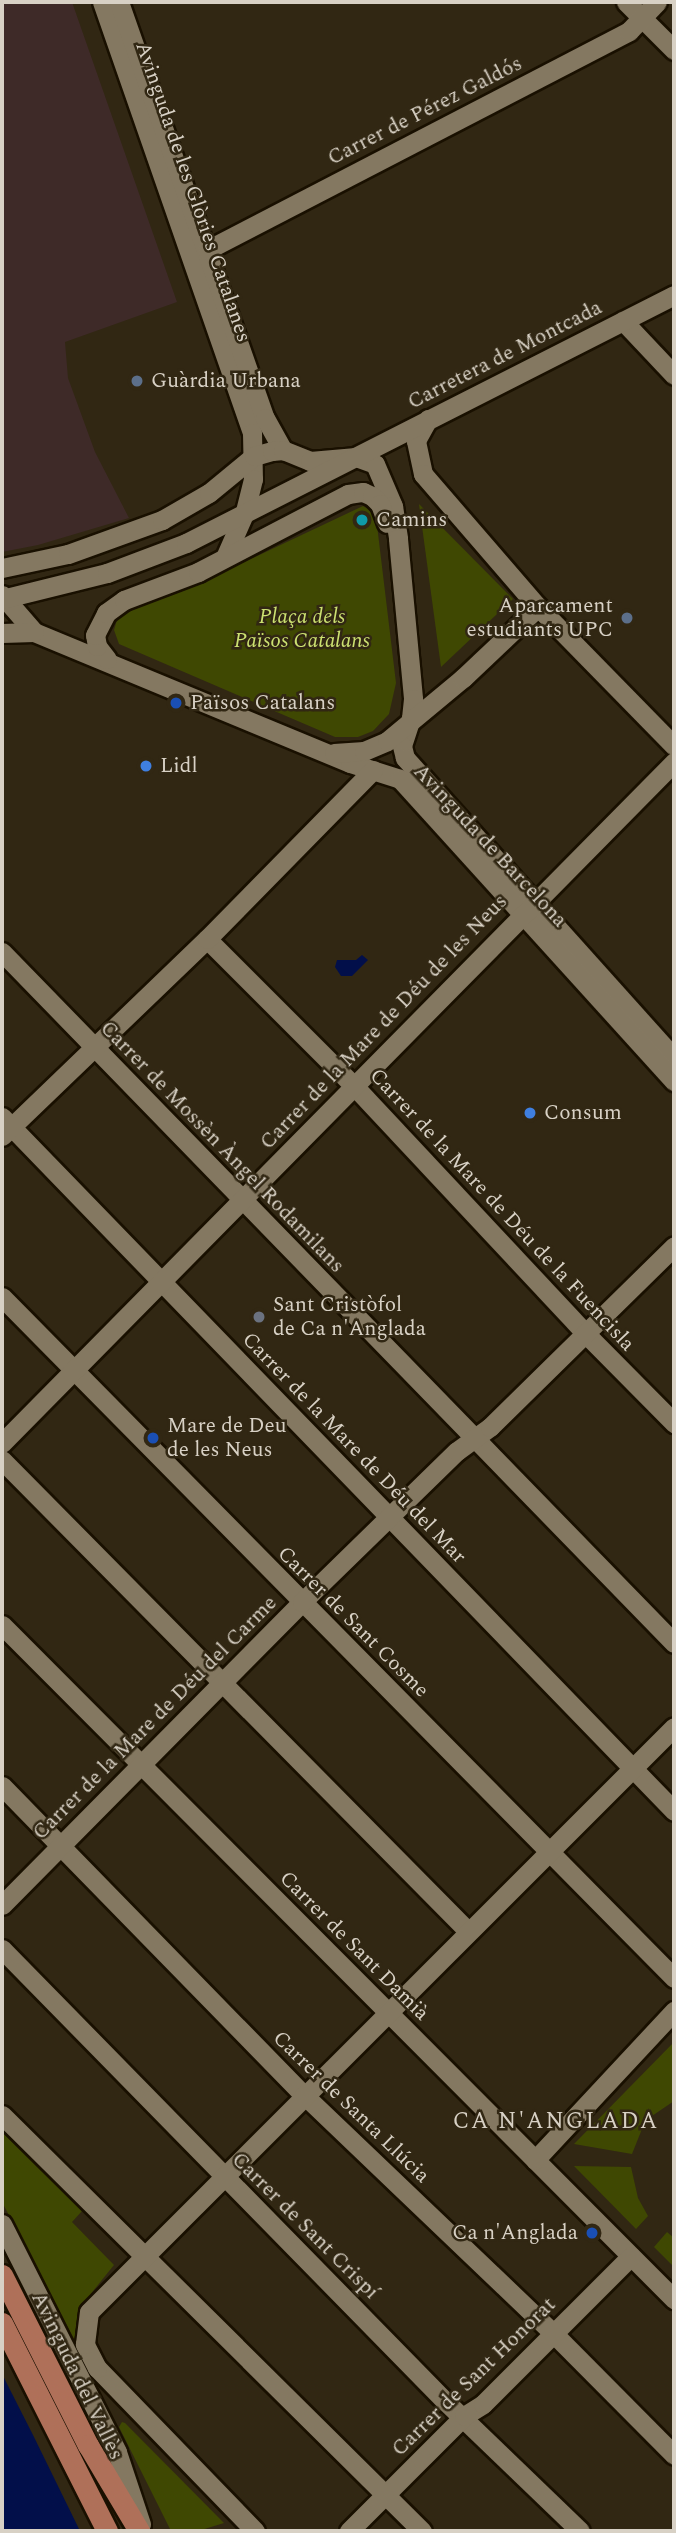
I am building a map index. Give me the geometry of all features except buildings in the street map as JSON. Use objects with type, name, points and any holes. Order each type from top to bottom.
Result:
[{"type":"main road","name":"Avinguda del Vallès","points":[[2,2275],[88,2445],[141,2531]]},
{"type":"main road","name":"Avinguda del Vallès","points":[[2,2323],[107,2531]]},
{"type":"street","name":"Avinguda de les Glòries Catalanes","points":[[102,2],[241,396],[251,433],[253,479],[244,514],[226,555]]},
{"type":"street","name":"Avinguda de les Glòries Catalanes","points":[[119,2],[265,418],[283,450]]},
{"type":"street","points":[[626,2],[674,50]]},
{"type":"street","name":"Carrer de Pérez Galdós","points":[[206,250],[629,30],[657,2]]},
{"type":"street","name":"Carretera de Montcada","points":[[3,597],[68,584],[145,559],[279,497],[674,295]]},
{"type":"street","points":[[623,321],[674,375]]},
{"type":"street","points":[[428,419],[416,441],[423,474],[538,607],[674,746]]},
{"type":"street","points":[[2,568],[68,554],[133,532],[193,504],[254,457],[283,450]]},
{"type":"street","name":"Carretera de Montcada","points":[[283,450],[310,461],[356,457]]},
{"type":"street","name":"Avinguda de Barcelona","points":[[356,457],[375,464],[389,495],[398,539],[412,684],[411,718],[402,746],[409,765],[674,1082]]},
{"type":"street","points":[[253,479],[263,493],[279,497]]},
{"type":"street","points":[[107,659],[97,646],[95,635],[101,619],[112,606],[198,572],[335,499],[362,492],[380,504],[386,516],[399,566]]},
{"type":"street","points":[[133,532],[145,559]]},
{"type":"street","name":"Avinguda de Barcelona","points":[[3,597],[34,632],[107,659],[329,753],[400,779],[674,1058]]},
{"type":"street","points":[[329,753],[373,748],[387,741],[411,718],[463,678],[538,607]]},
{"type":"street","points":[[2,633],[34,632]]},
{"type":"street","name":"Carrer de la Mare de Déu de les Neus","points":[[2,1443],[73,1368],[355,1087],[528,907],[674,762]]},
{"type":"street","points":[[5,1126],[207,939],[373,770]]},
{"type":"street","name":"Carrer de la Mare de Déu de la Fuencisla","points":[[207,939],[355,1087],[585,1334],[674,1423]]},
{"type":"street","name":"Carrer de Mossèn Àngel Rodamilans","points":[[2,953],[674,1643]]},
{"type":"street","name":"Carrer de la Mare de Déu del Mar","points":[[5,1126],[391,1516],[674,1811]]},
{"type":"street","name":"Carrer de la Mare de Déu del Carme","points":[[2,1905],[302,1602],[474,1437],[490,1427],[674,1246]]},
{"type":"street","name":"Carrer de Sant Cosme","points":[[2,1297],[674,1978]]},
{"type":"street","points":[[2,1460],[468,1931]]},
{"type":"street","name":"Carrer de Sant Damià","points":[[2,1625],[142,1762],[674,2299]]},
{"type":"street","points":[[255,2531],[97,2368],[85,2344],[89,2312],[304,2095],[318,2086],[387,2012],[674,1727]]},
{"type":"street","name":"Carrer de Santa Llúcia","points":[[2,1786],[304,2095],[554,2334],[674,2455]]},
{"type":"street","name":"Carrer de Sant Crispí","points":[[2,1949],[224,2177],[580,2531]]},
{"type":"street","points":[[535,2160],[674,2011]]},
{"type":"street","points":[[2,2115],[422,2531]]},
{"type":"street","name":"Avinguda del Vallès","points":[[2,2224],[117,2452],[141,2531]]},
{"type":"street","name":"Carrer de Sant Honorat","points":[[349,2531],[464,2416],[483,2404],[631,2256]]},
{"type":"shaded area","points":[[2,2],[72,2],[177,302],[65,342],[68,378],[95,452],[129,518],[38,545],[2,552]]},
{"type":"shaded area","points":[[362,955],[368,960],[352,976],[341,976],[335,967],[337,960],[356,960]]},
{"type":"shaded area","points":[[2,2374],[33,2435],[80,2531],[2,2531]]},
{"type":"green space","name":"Plaça dels Països Catalans","points":[[419,504],[513,599],[441,667]]},
{"type":"green space","name":"Plaça dels Països Catalans","points":[[363,506],[373,512],[377,525],[396,683],[389,714],[373,731],[358,737],[335,737],[119,644],[114,630],[117,620],[124,613],[198,584]]},
{"type":"green space","points":[[674,2042],[674,2101],[652,2116],[642,2129],[632,2154],[574,2144]]},
{"type":"green space","points":[[2,2127],[83,2210],[72,2222],[114,2265],[81,2306],[79,2349],[2,2202]]},
{"type":"green space","points":[[574,2166],[631,2167],[638,2198],[648,2216],[636,2229]]},
{"type":"green space","points":[[667,2232],[674,2238],[674,2267],[654,2247]]},
{"type":"green space","points":[[122,2422],[224,2523],[198,2531],[171,2531],[119,2427]]},
{"type":"place","name":"Guàrdia Urbana","points":[[137,381]]},
{"type":"place","name":"Camins","points":[[362,520]]},
{"type":"place","name":"Aparcament estudiants UPC","points":[[627,618]]},
{"type":"place","name":"Països Catalans","points":[[176,703]]},
{"type":"place","name":"Lidl","points":[[146,766]]},
{"type":"place","name":"Consum","points":[[530,1113]]},
{"type":"place","name":"Sant Cristòfol de Ca n'Anglada","points":[[259,1317]]},
{"type":"place","name":"Mare de Deu de les Neus","points":[[153,1438]]},
{"type":"place","name":"Ca n'Anglada","points":[[592,2233]]},
{"type":"district","name":"CA N'ANGLADA","points":[[556,2122]]}]
